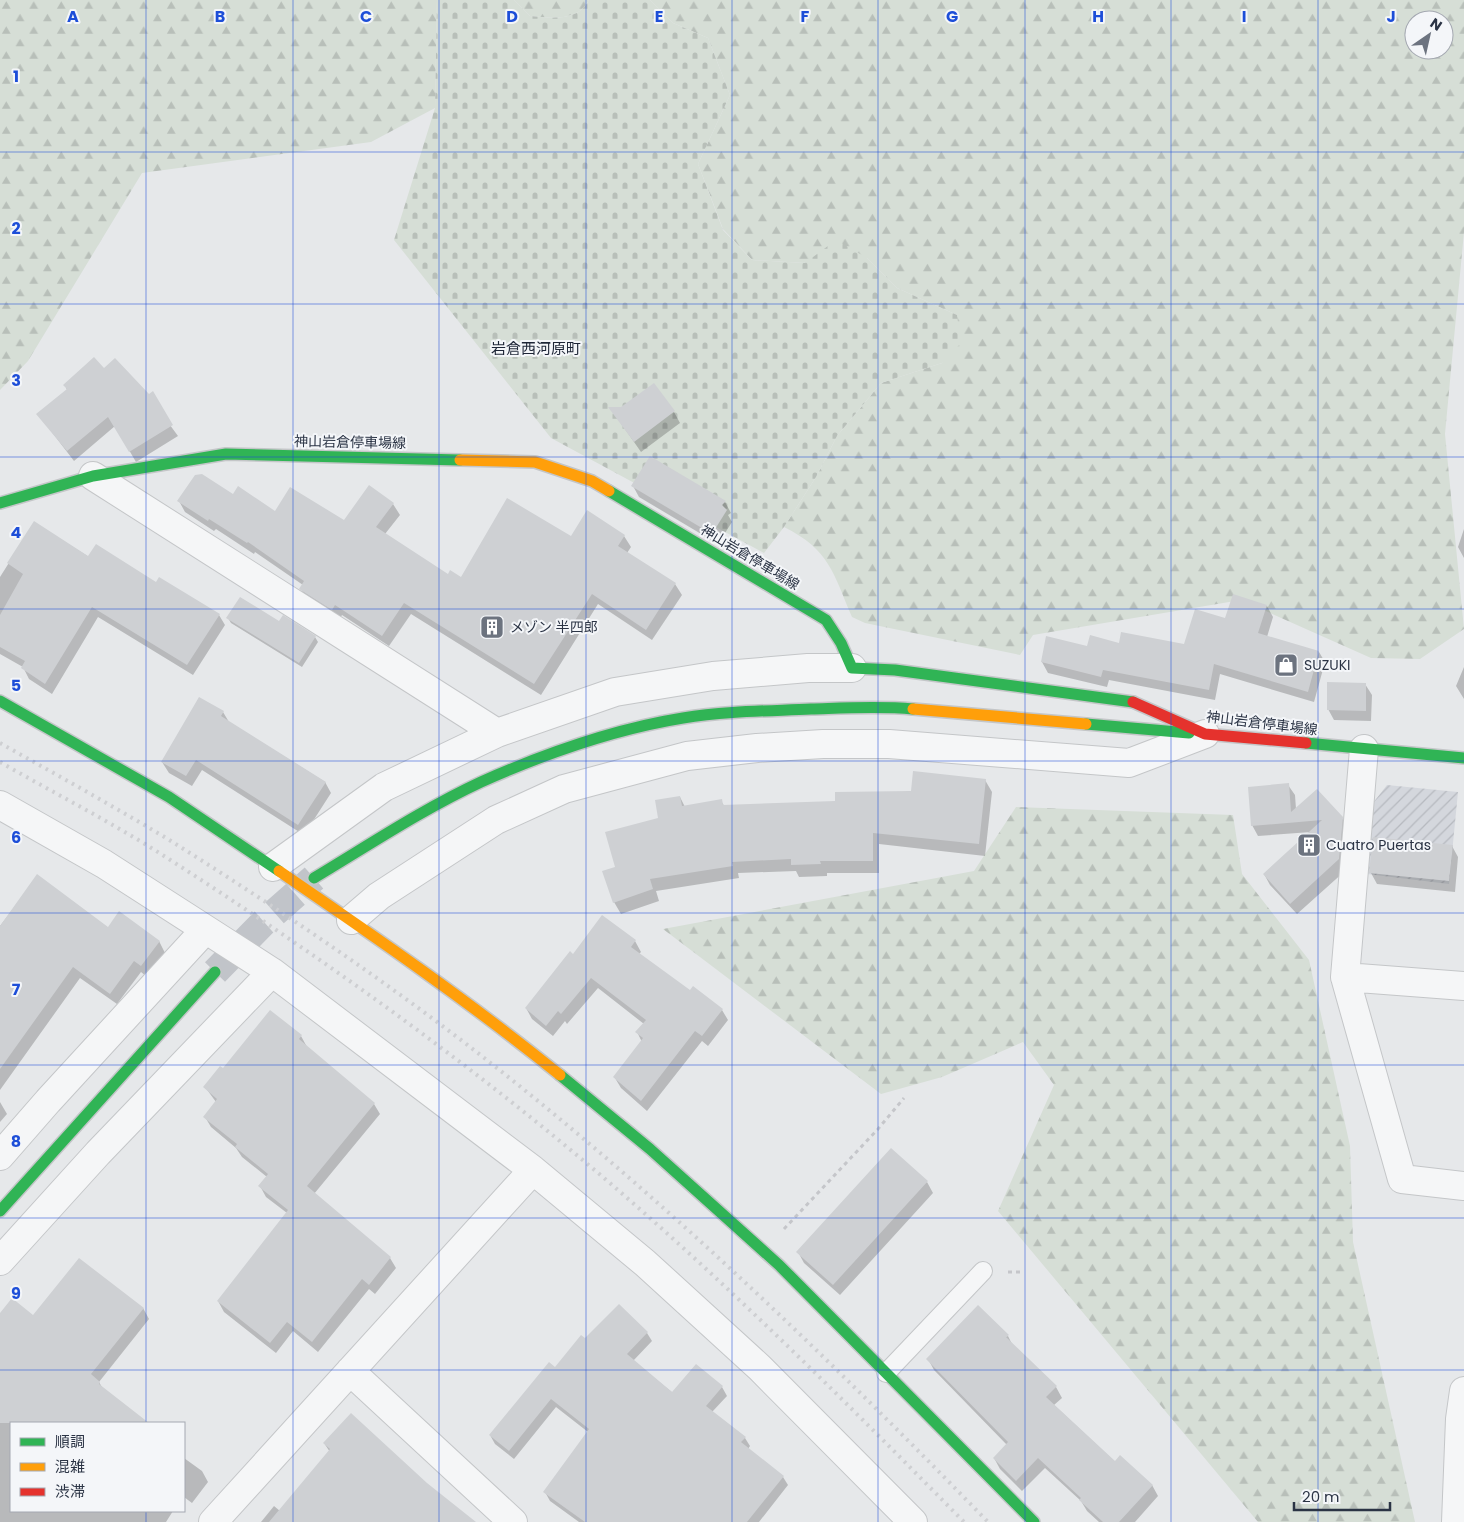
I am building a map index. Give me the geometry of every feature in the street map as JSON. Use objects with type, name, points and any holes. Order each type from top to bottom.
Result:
[{"type":"street","name":"神山岩倉停車場線","points":[[0,502],[93,476],[226,454],[534,462],[592,480],[826,620],[841,643],[852,668],[895,670],[1136,702],[1205,734],[1464,758]]},
{"type":"street","points":[[93,476],[497,733]]},
{"type":"street","points":[[273,867],[384,787],[497,733],[614,692],[713,676],[808,668],[852,668]]},
{"type":"street","points":[[0,701],[169,797],[351,920],[517,1040],[650,1149],[763,1251],[1034,1522]]},
{"type":"street","points":[[314,878],[425,811],[480,783],[526,763],[630,730],[683,718],[754,711],[886,707],[1205,734]]},
{"type":"street","points":[[351,920],[379,896],[496,820],[564,789],[687,756],[766,747],[889,744],[1129,763],[1205,734]]},
{"type":"street","points":[[1364,749],[1345,977],[1402,1179],[1464,1186]]},
{"type":"street","points":[[0,805],[104,864],[272,972],[533,1170],[645,1263],[753,1361],[913,1522]]},
{"type":"street","points":[[0,1156],[54,1094],[205,930]]},
{"type":"street","points":[[0,1211],[215,972]]},
{"type":"street","points":[[0,1261],[98,1153],[272,972]]},
{"type":"street","points":[[1345,977],[1464,986]]},
{"type":"street","points":[[212,1522],[533,1170]]},
{"type":"street","points":[[350,1371],[513,1522]]},
{"type":"street","points":[[1456,1522],[1460,1419],[1464,1391]]},
{"type":"lane","points":[[886,1373],[983,1270]]},
{"type":"path","points":[[763,1251],[878,1129],[904,1098]]},
{"type":"shaded area","points":[[1387,785],[1458,792],[1449,884],[1367,874],[1373,803]]},
{"type":"green space","points":[[0,0],[437,0],[435,108],[371,142],[142,173],[28,361],[0,390]]},
{"type":"green space","points":[[437,0],[514,0],[530,16],[555,18],[578,12],[589,0],[650,0],[673,23],[708,38],[730,95],[698,164],[723,230],[752,260],[805,263],[836,240],[867,258],[897,288],[957,315],[961,343],[942,363],[881,383],[837,436],[816,477],[784,527],[764,553],[551,438],[394,240],[435,108]]},
{"type":"green space","points":[[514,0],[589,0],[578,12],[555,18],[530,16]]},
{"type":"green space","points":[[650,0],[1464,0],[1464,232],[1445,434],[1464,629],[1420,659],[1371,658],[1241,600],[1033,635],[1020,655],[865,623],[852,617],[834,575],[821,554],[799,536],[784,527],[816,477],[837,436],[881,383],[942,363],[957,315],[897,288],[867,258],[805,263],[752,260],[723,229],[698,164],[730,95],[708,38],[673,23]]},
{"type":"green space","points":[[1016,807],[1233,815],[1242,874],[1309,960],[1350,1146],[1353,1242],[1415,1522],[1258,1522],[998,1211],[1054,1085],[1023,1042],[942,1077],[881,1094],[663,929],[974,871]]},
{"type":"building","points":[[94,357],[104,368],[115,358],[149,394],[153,391],[173,425],[129,452],[108,417],[67,451],[36,414],[67,389],[63,385]]},
{"type":"building","points":[[654,383],[675,411],[634,442],[608,407],[621,407]]},
{"type":"building","points":[[650,456],[726,501],[722,505],[727,510],[712,534],[631,486]]},
{"type":"building","points":[[202,474],[233,494],[238,486],[275,511],[290,487],[344,520],[369,485],[394,503],[376,527],[448,574],[450,570],[461,577],[507,498],[571,536],[587,510],[625,535],[618,546],[676,583],[646,630],[592,594],[534,684],[404,603],[382,636],[335,605],[332,610],[299,589],[304,581],[248,542],[209,519],[208,521],[177,501],[195,475]]},
{"type":"building","points":[[34,521],[88,556],[96,544],[156,582],[159,577],[220,614],[187,665],[92,607],[45,684],[21,668],[25,661],[0,647],[0,615],[23,574],[7,563]]},
{"type":"building","points":[[1233,594],[1267,605],[1258,633],[1319,651],[1308,692],[1214,664],[1209,690],[1103,670],[1101,677],[1041,662],[1046,636],[1087,646],[1090,635],[1119,643],[1121,632],[1184,644],[1195,609],[1225,618]]},
{"type":"building","points":[[240,597],[279,621],[283,615],[316,636],[299,663],[226,618]]},
{"type":"building","points":[[1327,682],[1366,683],[1366,711],[1327,710]]},
{"type":"building","points":[[199,697],[224,711],[221,716],[326,782],[298,825],[196,760],[186,776],[161,762]]},
{"type":"building","points":[[913,771],[986,779],[979,844],[873,833],[873,861],[820,861],[821,864],[791,865],[791,859],[732,862],[733,866],[650,879],[653,889],[613,903],[602,871],[615,867],[605,832],[658,818],[655,800],[680,796],[682,806],[722,799],[723,805],[835,801],[835,792],[911,791]]},
{"type":"building","name":"Cuatro Puertas","points":[[1289,783],[1291,812],[1317,789],[1343,817],[1339,859],[1290,904],[1263,874],[1322,820],[1251,826],[1248,787]]},
{"type":"building","points":[[1373,837],[1453,845],[1449,881],[1369,873]]},
{"type":"building","points":[[37,874],[108,927],[119,911],[160,941],[141,966],[134,961],[110,994],[73,967],[0,1069],[0,926]]},
{"type":"building","points":[[602,915],[636,940],[631,947],[690,990],[693,986],[723,1009],[702,1036],[695,1031],[641,1101],[613,1077],[643,1038],[635,1032],[646,1020],[591,978],[561,1014],[558,1011],[546,1026],[525,1008],[570,951],[573,954]]},
{"type":"building","points":[[270,1010],[302,1035],[299,1039],[375,1103],[307,1186],[391,1257],[369,1285],[362,1279],[312,1342],[287,1322],[270,1343],[217,1301],[288,1210],[258,1186],[268,1174],[235,1147],[237,1144],[203,1117],[217,1099],[203,1087],[220,1066],[223,1068]]},
{"type":"building","points":[[891,1148],[928,1181],[833,1285],[796,1252]]},
{"type":"building","points":[[79,1258],[144,1308],[91,1374],[100,1382],[99,1384],[148,1422],[0,1423],[0,1313],[12,1298],[33,1315]]},
{"type":"building","points":[[619,1304],[648,1332],[627,1354],[672,1392],[696,1364],[723,1386],[706,1406],[746,1437],[741,1442],[784,1476],[747,1522],[585,1522],[543,1492],[589,1429],[551,1399],[509,1451],[489,1435],[549,1362],[555,1367],[581,1335],[585,1338]]},
{"type":"building","points":[[978,1305],[1009,1335],[1006,1337],[1057,1386],[1046,1397],[1115,1461],[1120,1455],[1153,1485],[1119,1522],[1103,1522],[1079,1500],[1081,1498],[1038,1458],[1016,1481],[993,1458],[1008,1442],[926,1359]]},
{"type":"building","points":[[351,1413],[427,1483],[476,1522],[269,1522],[330,1449],[323,1443]]},
{"type":"tunnel","points":[[215,972],[263,923],[314,878]]},
{"type":"railway","points":[[0,743],[129,816],[210,866],[363,968],[474,1050],[542,1104],[675,1218],[803,1337],[988,1522]]},
{"type":"railway","points":[[0,762],[122,830],[219,892],[335,970],[503,1095],[611,1184],[702,1265],[835,1392],[964,1522]]},
{"type":"traffic: fast","points":[[0,503],[93,476],[226,454],[460,460]]},
{"type":"traffic: fast","points":[[609,491],[826,620],[841,643],[852,668],[895,670],[1133,702]]},
{"type":"traffic: fast","points":[[0,701],[169,797],[279,871]]},
{"type":"traffic: fast","points":[[314,878],[396,828],[481,782],[554,752],[605,736],[657,723],[715,714],[849,708],[913,709]]},
{"type":"traffic: fast","points":[[1086,724],[1189,733]]},
{"type":"traffic: fast","points":[[1306,743],[1464,758]]},
{"type":"traffic: fast","points":[[0,1211],[215,972]]},
{"type":"traffic: fast","points":[[560,1075],[650,1149],[779,1265],[1034,1522]]},
{"type":"traffic: slow","points":[[460,460],[535,462],[592,481],[609,491]]},
{"type":"traffic: slow","points":[[913,709],[1086,724]]},
{"type":"traffic: slow","points":[[279,871],[457,996],[560,1075]]},
{"type":"traffic: jam","points":[[1133,702],[1205,734],[1306,743]]},
{"type":"place","name":"メゾン 半四郎","points":[[492,627]]},
{"type":"place","name":"SUZUKI","points":[[1286,665]]},
{"type":"place","name":"Cuatro Puertas","points":[[1309,845]]},
{"type":"district","name":"岩倉西河原町","points":[[536,348]]}]
